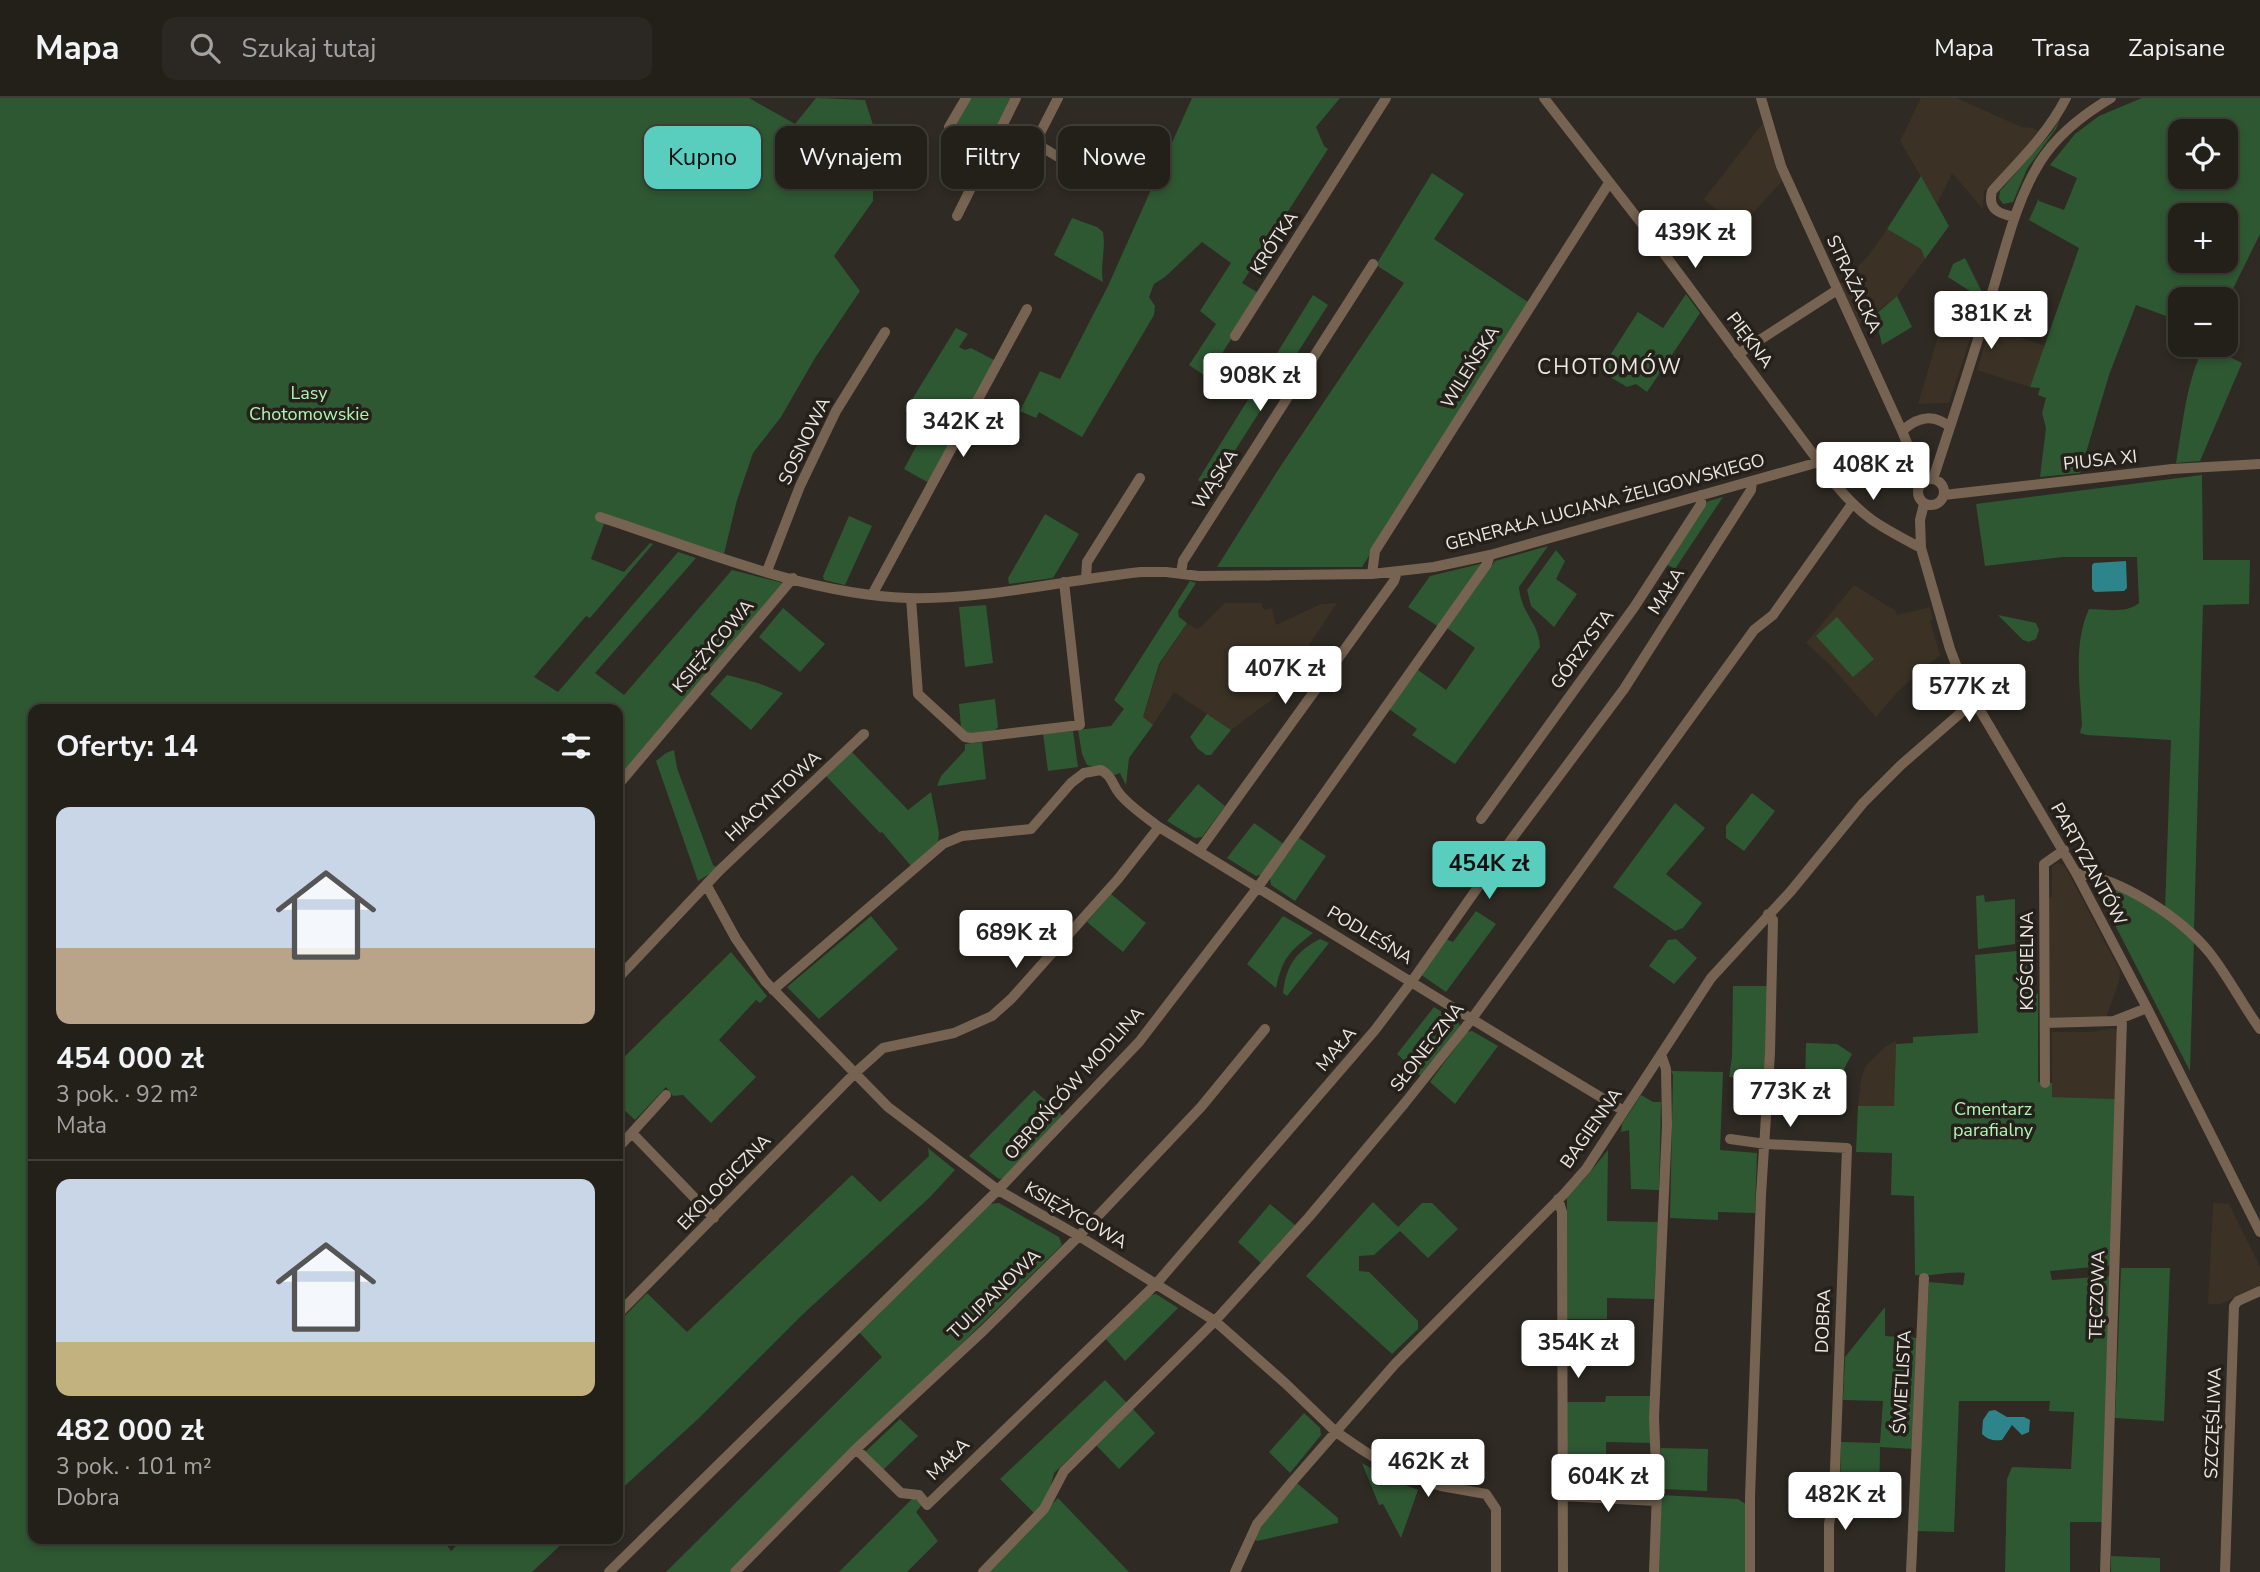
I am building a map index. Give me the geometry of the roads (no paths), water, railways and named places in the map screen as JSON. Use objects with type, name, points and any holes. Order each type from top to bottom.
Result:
[{"type":"street","points":[[950,126],[966,98]]},
{"type":"street","points":[[957,216],[1016,98]]},
{"type":"street","points":[[1058,98],[1035,142],[1058,157]]},
{"type":"street","name":"KRÓTKA","points":[[1235,336],[1386,98]]},
{"type":"street","name":"PIĘKNA","points":[[1544,98],[1852,504],[1888,532],[1921,548]]},
{"type":"street","name":"STRAŻACKA","points":[[1761,98],[1780,166],[1902,430],[1928,480]]},
{"type":"street","points":[[2015,217],[1998,213],[1993,208],[1990,202],[1992,191],[2055,120],[2066,98]]},
{"type":"street","points":[[1928,480],[1943,486],[1944,495],[1938,504],[1930,506],[1924,504],[1918,493],[1928,480],[1950,427],[2015,217],[2028,187],[2045,154],[2081,117],[2110,98]]},
{"type":"street","name":"WILEŃSKA","points":[[1372,575],[1375,551],[1609,183]]},
{"type":"street","name":"WĄSKA","points":[[1181,573],[1182,561],[1373,264]]},
{"type":"street","points":[[1738,354],[1837,290]]},
{"type":"street","points":[[872,595],[1027,309]]},
{"type":"street","name":"SOSNOWA","points":[[767,571],[800,486],[836,411],[885,332]]},
{"type":"street","points":[[1902,430],[1914,420],[1922,418],[1939,420],[1950,427]]},
{"type":"street","name":"GENERAŁA LUCJANA ŻELIGOWSKIEGO","points":[[600,517],[793,578],[872,595],[911,598],[974,595],[1153,571],[1199,576],[1372,575],[1397,572],[1490,555],[1819,462]]},
{"type":"street","name":"PIUSA XI","points":[[1944,495],[2172,469],[2260,464]]},
{"type":"street","points":[[1086,578],[1087,562],[1140,478]]},
{"type":"street","name":"MAŁA","points":[[856,1449],[901,1493],[919,1495],[927,1505],[1156,1284],[1375,1030],[1412,981],[1511,839],[1624,690],[1751,490],[1752,481]]},
{"type":"street","name":"GÓRZYSTA","points":[[1481,819],[1635,606],[1701,504],[1701,495]]},
{"type":"street","name":"SŁONECZNA","points":[[983,1572],[1044,1509],[1064,1471],[1215,1321],[1309,1217],[1471,1020],[1754,630],[1773,615],[1852,504]]},
{"type":"street","name":"PARTYZANTÓW","points":[[1924,504],[1920,520],[1921,548],[1961,678],[2076,873],[2260,1232]]},
{"type":"street","name":"OBROŃCÓW MODLINA","points":[[609,1572],[998,1190],[1139,1042],[1258,887],[1490,555]]},
{"type":"street","points":[[1199,851],[1386,592],[1397,572]]},
{"type":"street","name":"KSIĘŻYCOWA","points":[[623,779],[793,578]]},
{"type":"street","points":[[911,598],[918,694],[965,737],[971,738],[1080,725],[1064,582]]},
{"type":"street","name":"BAGIENNA","points":[[1235,1572],[1257,1524],[1395,1364],[1591,1163],[1711,978],[1791,891],[1863,803],[1901,765],[1964,710],[1975,704]]},
{"type":"street","name":"HIACYNTOWA","points":[[623,973],[707,886],[719,870],[864,734]]},
{"type":"street","name":"PODLEŚNA","points":[[773,990],[943,844],[962,836],[1031,829],[1079,776],[1101,771],[1110,776],[1118,792],[1159,827],[1624,1111]]},
{"type":"street","name":"EKOLOGICZNA","points":[[623,1309],[854,1074],[883,1048],[954,1033],[992,1016],[1011,999],[1118,879],[1159,827]]},
{"type":"street","name":"KOŚCIELNA","points":[[2045,1083],[2044,864],[2063,850]]},
{"type":"street","points":[[2076,873],[2123,886],[2185,928],[2211,955],[2260,1029]]},
{"type":"street","name":"KSIĘŻYCOWA","points":[[707,886],[736,939],[773,990],[888,1107],[998,1190],[1079,1236],[1215,1321],[1285,1382],[1336,1432],[1399,1473],[1441,1486],[1486,1494],[1496,1509],[1496,1572]]},
{"type":"street","points":[[1750,1572],[1750,1497],[1773,920],[1768,914]]},
{"type":"street","points":[[2045,1023],[2095,1023],[2122,1018],[2147,1008]]},
{"type":"street","name":"TĘCZOWA","points":[[2105,1572],[2122,1018]]},
{"type":"street","name":"TULIPANOWA","points":[[735,1572],[856,1449],[984,1330],[1079,1236],[1201,1107],[1265,1029]]},
{"type":"street","points":[[1654,1572],[1654,1418],[1667,1125],[1667,1069],[1661,1054]]},
{"type":"street","points":[[623,1143],[666,1095]]},
{"type":"street","points":[[632,1133],[714,1218]]},
{"type":"street","points":[[1730,1139],[1766,1144]]},
{"type":"street","name":"DOBRA","points":[[1766,1144],[1847,1148],[1829,1572]]},
{"type":"street","points":[[1558,1199],[1562,1212],[1563,1572]]},
{"type":"street","name":"ŚWIETLISTA","points":[[1911,1572],[1924,1278]]},
{"type":"street","name":"SZCZĘŚLIWA","points":[[2225,1572],[2234,1306],[2238,1301],[2260,1291]]},
{"type":"street","points":[[1562,1496],[1656,1501]]},
{"type":"water","points":[[2126,561],[2127,588],[2124,591],[2095,592],[2092,589],[2094,563]]},
{"type":"water","points":[[1995,1410],[2007,1417],[2024,1417],[2030,1420],[2029,1432],[2022,1435],[2012,1425],[2002,1440],[1987,1438],[1982,1434],[1983,1420],[1989,1411]]},
{"type":"district","name":"CHOTOMÓW","points":[[1610,367]]},
{"type":"park label","name":"Lasy Chotomowskie","points":[[309,403]]},
{"type":"park label","name":"Cmentarz parafialny","points":[[1993,1119]]}]
